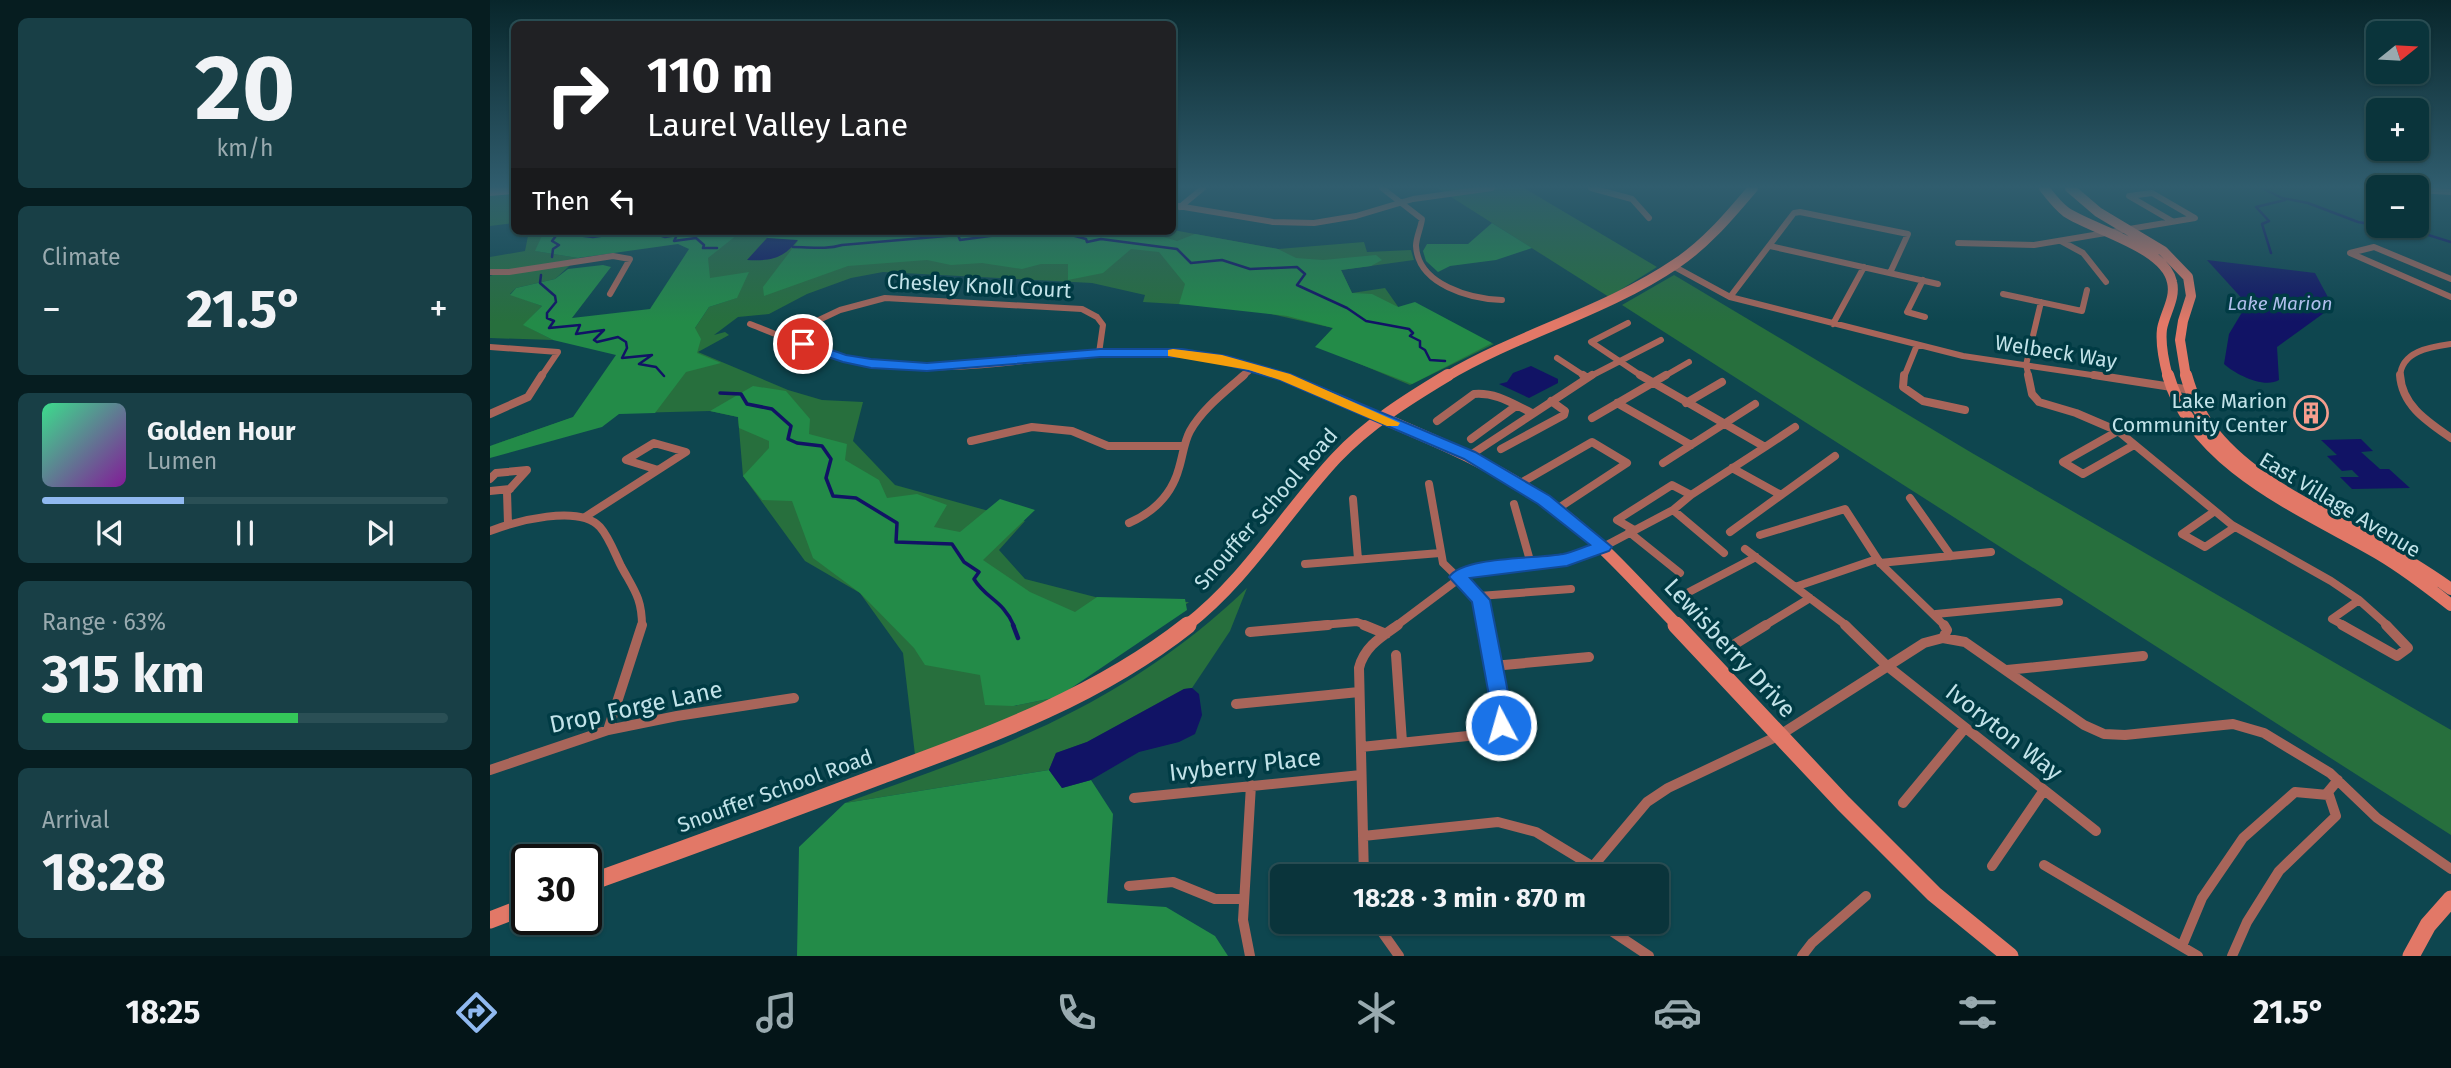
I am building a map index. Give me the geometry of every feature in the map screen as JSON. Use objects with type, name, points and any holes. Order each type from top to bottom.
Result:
[{"type":"street","points":[[1419,233],[1416,248],[1419,260],[1436,279],[1467,296],[1502,300]]},
{"type":"street","name":"Snouffer School Road","points":[[602,878],[978,740],[1104,682],[1147,655],[1213,605],[1250,566],[1331,463],[1382,418],[1444,378],[1597,310],[1673,266],[1714,233]]},
{"type":"street","points":[[1730,297],[1780,233]]},
{"type":"street","points":[[1890,273],[1908,234],[1901,233]]},
{"type":"street","points":[[1958,243],[2034,245],[2106,233]]},
{"type":"street","name":"East Village Avenue","points":[[2110,233],[2146,252],[2169,274],[2172,290],[2162,334],[2172,388],[2194,428],[2212,448],[2242,474],[2296,510],[2413,575],[2451,605]]},
{"type":"street","name":"East Village Avenue","points":[[2131,233],[2171,259],[2191,285],[2192,296],[2179,338],[2182,362],[2191,390],[2214,433],[2244,462],[2293,497],[2399,554],[2451,589]]},
{"type":"street","points":[[2061,241],[2083,253],[2106,282]]},
{"type":"street","points":[[1770,246],[1938,284]]},
{"type":"street","points":[[2451,279],[2374,247],[2350,253],[2451,297]]},
{"type":"street","points":[[490,272],[509,272],[613,256],[630,259],[610,294]]},
{"type":"street","name":"Welbeck Way","points":[[1673,266],[1730,297],[1917,345],[1963,356],[2191,390]]},
{"type":"street","points":[[1833,324],[1864,267]]},
{"type":"street","points":[[1923,280],[1908,312],[1925,317]]},
{"type":"street","points":[[2003,294],[2082,311],[2087,290]]},
{"type":"street","name":"Chesley Knoll Court","points":[[783,337],[841,307],[874,298],[901,297],[1082,309],[1096,315],[1105,328],[1100,353]]},
{"type":"street","points":[[2041,302],[2026,365],[2032,394],[2039,402],[2118,431],[2235,527],[2331,581],[2359,600],[2399,636],[2407,648],[2397,656],[2332,619],[2359,600]]},
{"type":"street","points":[[1628,323],[1591,342],[1618,363],[1651,383],[1765,447]]},
{"type":"street","points":[[750,324],[843,358],[903,366],[953,366],[1100,353],[1182,353],[1254,367],[1285,377],[1382,418]]},
{"type":"street","points":[[1469,456],[1587,378],[1661,340]]},
{"type":"street","points":[[2451,344],[2421,349],[2408,355],[2402,365],[2400,380],[2406,397],[2419,414],[2451,438]]},
{"type":"street","points":[[1917,345],[1904,375],[1903,387],[1907,393],[1965,410]]},
{"type":"street","points":[[490,347],[558,352],[528,397],[490,414]]},
{"type":"street","points":[[1557,358],[1587,378]]},
{"type":"street","points":[[1592,418],[1689,362]]},
{"type":"street","points":[[1129,523],[1147,516],[1161,504],[1177,474],[1182,446],[1203,412],[1254,367]]},
{"type":"street","points":[[1686,403],[1722,382]]},
{"type":"street","points":[[1437,421],[1474,394],[1480,393],[1494,395],[1532,413]]},
{"type":"street","points":[[1501,449],[1564,415],[1562,407],[1551,401]]},
{"type":"street","points":[[1617,404],[1691,445]]},
{"type":"street","points":[[1663,463],[1755,404]]},
{"type":"street","points":[[1471,439],[1516,405]]},
{"type":"street","name":"Lewisberry Drive","points":[[1382,418],[1469,456],[1519,484],[1557,509],[1603,547],[1843,803],[1934,894],[2010,956]]},
{"type":"street","points":[[971,441],[1032,427],[1072,431],[1108,446],[1182,446]]},
{"type":"street","points":[[1364,864],[1359,692],[1362,656],[1458,577],[1475,570],[1567,560],[1603,547],[1673,510],[1691,495],[1795,427]]},
{"type":"street","points":[[2118,431],[2063,463],[2083,474],[2134,445]]},
{"type":"street","points":[[1519,484],[1592,442],[1627,463],[1557,509]]},
{"type":"street","points":[[585,517],[686,452],[654,443],[626,460],[658,470]]},
{"type":"street","points":[[1731,532],[1835,456]]},
{"type":"street","points":[[1732,468],[1781,495]]},
{"type":"street","points":[[490,479],[496,473],[527,470],[508,492],[508,524]]},
{"type":"street","points":[[1361,747],[1495,731],[1503,718],[1479,596],[1443,563],[1429,484]]},
{"type":"street","points":[[1680,573],[1617,520],[1672,485],[1691,495]]},
{"type":"street","points":[[490,491],[510,489]]},
{"type":"street","points":[[1910,498],[1951,556]]},
{"type":"street","points":[[1353,499],[1358,559]]},
{"type":"street","points":[[1514,504],[1531,564]]},
{"type":"street","points":[[1760,536],[1845,509],[1878,561],[1936,614],[1947,629],[1943,638]]},
{"type":"street","points":[[1673,510],[1724,552]]},
{"type":"street","points":[[2215,512],[2182,534],[2205,547],[2235,527]]},
{"type":"street","points":[[490,531],[543,516],[585,517],[600,527],[642,605],[642,627],[608,730]]},
{"type":"street","name":"Ivoryton Way","points":[[1745,549],[1836,617],[1886,665],[2096,831]]},
{"type":"street","points":[[1796,587],[1878,561],[1991,552]]},
{"type":"street","points":[[1305,565],[1440,553]]},
{"type":"street","points":[[1689,592],[1756,557]]},
{"type":"street","points":[[1479,596],[1571,589]]},
{"type":"street","points":[[1735,644],[1810,598]]},
{"type":"street","points":[[1936,614],[2059,602]]},
{"type":"street","points":[[1250,632],[1357,622],[1386,634]]},
{"type":"street","points":[[1594,864],[1647,802],[1668,789],[1780,735],[1886,665],[1924,643],[1943,638],[1965,642],[2084,725],[2104,734],[2125,735],[2233,724],[2264,733],[2338,780],[2377,818],[2451,869]]},
{"type":"street","points":[[1396,655],[1402,742]]},
{"type":"street","points":[[2007,670],[2143,656]]},
{"type":"street","points":[[1493,666],[1589,657]]},
{"type":"street","points":[[1236,704],[1359,692]]},
{"type":"street","name":"Drop Forge Lane","points":[[490,770],[542,750],[608,730],[658,719],[794,698]]},
{"type":"street","points":[[1903,803],[1965,728]]},
{"type":"street","name":"Ivyberry Place","points":[[1134,798],[1361,775]]},
{"type":"street","points":[[2328,794],[2338,780]]},
{"type":"street","points":[[1250,956],[1243,920],[1251,785]]},
{"type":"street","points":[[1992,866],[2044,790]]},
{"type":"street","points":[[2182,946],[2203,898],[2243,838],[2295,792],[2328,794]]},
{"type":"street","points":[[2232,956],[2247,922],[2279,871],[2336,816],[2328,794]]},
{"type":"street","points":[[1363,836],[1498,822],[1517,824],[1536,831],[1589,864]]},
{"type":"street","points":[[2044,865],[2198,956]]},
{"type":"street","points":[[1129,886],[1173,882],[1215,899],[1244,899]]},
{"type":"street","points":[[1802,956],[1812,943],[1866,896]]},
{"type":"street","points":[[2411,956],[2428,925],[2451,899]]},
{"type":"street","points":[[490,920],[511,912]]},
{"type":"street","points":[[1383,934],[1398,956]]},
{"type":"street","points":[[1616,934],[1649,956]]},
{"type":"green space","points":[[1176,233],[1187,233],[1278,249],[1364,242],[1367,252],[1411,250],[1414,260],[1341,270],[1352,293],[1385,288],[1399,308],[1494,344],[1410,385],[1317,346],[1333,328],[1244,308],[1143,302],[1145,295],[1092,283],[883,272],[851,278],[807,294],[769,314],[738,317],[714,335],[725,332],[729,335],[698,352],[788,390],[822,400],[863,402],[853,441],[895,485],[1025,521],[999,550],[1025,579],[1103,599],[1189,602],[1175,613],[1014,706],[1058,697],[915,755],[903,653],[860,593],[805,561],[743,476],[738,417],[710,411],[592,414],[490,446],[580,415],[700,235],[1176,235]],"holes":[[[670,293],[736,298],[709,307],[695,328]]]},
{"type":"green space","points":[[1481,233],[1507,233],[1532,248],[1496,260],[1450,266],[1438,272],[1426,261],[1423,251],[1427,244],[1468,244]]},
{"type":"green space","points":[[1507,233],[1599,233],[1657,267],[1609,297]]},
{"type":"green space","points":[[1195,234],[1278,249],[1296,258],[1323,260],[1376,255],[1382,260],[1371,266],[1341,270],[1352,293],[1372,294],[1398,307],[1415,302],[1492,343],[1412,384],[1315,347],[1333,328],[1287,316],[1179,304],[1185,284],[1159,252],[1131,249],[1103,273],[1068,280],[1068,264],[1041,264],[1022,269],[982,263],[951,265],[927,260],[848,266],[764,296],[763,287],[798,241],[767,238],[771,235],[1157,235],[1177,241]]},
{"type":"green space","points":[[528,235],[542,235],[536,251],[578,258],[555,279],[516,288],[510,294],[542,306],[524,325],[553,340],[490,338],[490,276],[498,273],[490,272],[490,257],[525,251]]},
{"type":"green space","points":[[542,235],[737,235],[708,258],[710,278],[749,272],[737,298],[709,307],[695,328],[701,339],[697,353],[721,363],[686,372],[655,413],[619,414],[602,427],[490,458],[490,446],[573,417],[616,355],[553,340],[523,325],[542,306],[510,295],[516,288],[555,279],[568,269],[603,265],[611,267],[572,318],[650,309],[689,249],[678,244],[578,258],[535,251]]},
{"type":"green space","points":[[1674,275],[1972,453],[2451,730],[2451,835],[1622,305]]},
{"type":"green space","points":[[753,386],[786,391],[810,419],[809,434],[847,444],[845,460],[879,480],[887,498],[917,494],[947,505],[934,527],[960,532],[1000,499],[1035,510],[983,560],[1030,592],[1075,612],[1097,597],[1185,599],[1187,610],[1058,697],[1013,706],[985,705],[980,675],[925,665],[914,648],[860,593],[813,558],[792,501],[762,500],[743,476],[769,448],[769,441],[739,428],[738,417],[710,411]]},
{"type":"green space","points":[[1247,588],[1230,631],[1192,688],[1184,689],[1087,742],[1056,753],[1049,770],[845,803],[993,748],[1078,709],[1167,654],[1208,623]]},
{"type":"green space","points":[[1049,770],[1062,788],[1091,780],[1113,814],[1107,903],[1166,907],[1215,936],[1228,956],[797,956],[799,847],[845,803]]},
{"type":"water","points":[[767,238],[798,240],[776,258],[747,260]]},
{"type":"water","name":"Lake Marion","points":[[2207,260],[2315,273],[2331,303],[2324,313],[2277,347],[2279,380],[2258,382],[2242,376],[2224,364],[2229,334],[2247,304]]},
{"type":"water","points":[[1531,366],[1558,379],[1558,383],[1529,398],[1499,384],[1507,382],[1513,373]]},
{"type":"water","points":[[2361,439],[2373,451],[2361,452],[2380,469],[2389,469],[2410,488],[2352,489],[2340,477],[2359,477],[2352,470],[2342,471],[2327,456],[2337,455],[2321,440]]},
{"type":"water","points":[[1192,688],[1199,694],[1202,715],[1195,734],[1179,742],[1139,752],[1091,780],[1062,788],[1049,770],[1056,753],[1087,742],[1184,689]]},
{"type":"waterway","points":[[2265,233],[2271,253]]},
{"type":"waterway","points":[[2417,233],[2451,242]]},
{"type":"waterway","points":[[552,257],[553,249],[559,245],[552,241],[557,235]]},
{"type":"waterway","points":[[576,235],[607,235]]},
{"type":"waterway","points":[[659,235],[677,235]]},
{"type":"waterway","points":[[677,235],[674,241],[696,238],[704,245],[703,248],[717,248]]},
{"type":"waterway","points":[[793,247],[818,248],[958,235]]},
{"type":"waterway","points":[[958,235],[960,240],[998,235]]},
{"type":"waterway","points":[[1071,235],[1086,239],[1087,242],[1101,239],[1177,249],[1191,263],[1222,260],[1250,269],[1297,267],[1305,274],[1297,285],[1347,308],[1366,321],[1409,329],[1413,333],[1410,336],[1420,341],[1420,347],[1425,350],[1430,360],[1445,361]]},
{"type":"waterway","points":[[541,275],[540,283],[555,296],[556,302],[547,313],[547,318],[554,321],[549,328],[580,325],[576,334],[604,330],[594,340],[597,342],[618,337],[626,342],[627,348],[622,358],[652,355],[639,364],[656,367],[664,376]]},
{"type":"waterway","points":[[720,393],[741,394],[747,404],[772,409],[791,426],[788,439],[797,443],[822,446],[831,459],[826,478],[833,496],[856,498],[897,523],[896,542],[952,544],[964,562],[979,572],[974,579],[1005,610],[1014,626]]},
{"type":"waterway","points":[[1013,625],[1018,638]]},
{"type":"slow traffic","points":[[1173,353],[1222,359],[1254,367],[1285,377],[1392,423]]},
{"type":"place","name":"Lake Marion Community Center","points":[[2311,413]]},
{"type":"route","points":[[803,344],[843,358],[927,367],[1100,353],[1182,353],[1222,359],[1285,377],[1469,456],[1544,500],[1603,547],[1567,560],[1483,569],[1458,577],[1476,592],[1481,600],[1503,718],[1501,725]]}]
